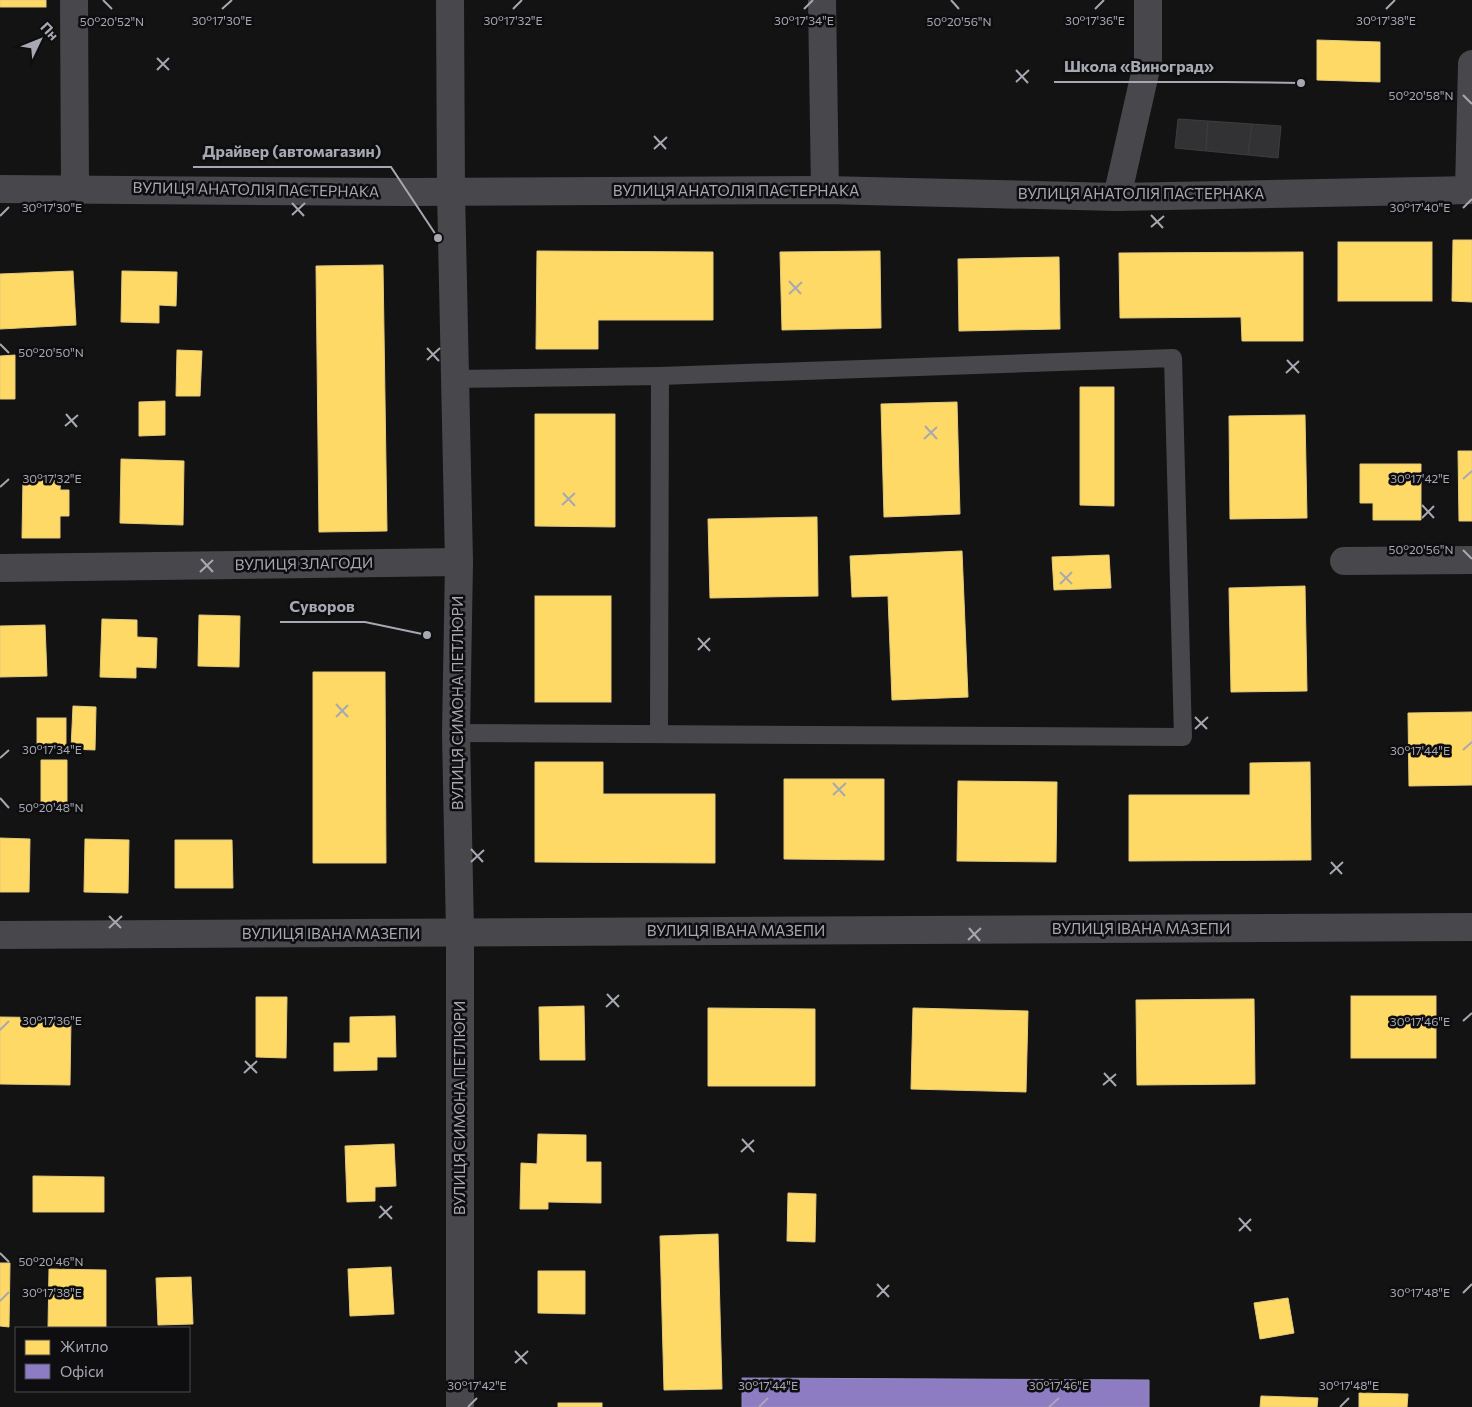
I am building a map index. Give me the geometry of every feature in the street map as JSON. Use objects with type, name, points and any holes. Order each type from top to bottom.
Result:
[{"type":"street","points":[[74,0],[75,188]]},
{"type":"street","name":"ВУЛИЦЯ СИМОНА ПЕТЛЮРИ","points":[[450,0],[451,191],[459,562],[456,733],[460,933],[460,1407]]},
{"type":"street","points":[[822,0],[825,190]]},
{"type":"street","points":[[1117,196],[1148,60],[1148,0]]},
{"type":"street","points":[[1470,190],[1472,64]]},
{"type":"street","name":"ВУЛИЦЯ АНАТОЛІЯ ПАСТЕРНАКА","points":[[0,189],[825,190],[1117,196],[1470,190]]},
{"type":"street","points":[[1344,562],[1472,560]]},
{"type":"street","name":"ВУЛИЦЯ ЗЛАГОДИ","points":[[0,568],[459,562]]},
{"type":"street","name":"ВУЛИЦЯ ІВАНА МАЗЕПИ","points":[[0,935],[1472,927]]},
{"type":"lane","points":[[454,378],[660,376],[1173,358],[1183,737],[456,733]]},
{"type":"lane","points":[[659,733],[660,376]]},
{"type":"building: Житло","points":[[0,0],[46,0],[46,7],[0,7]]},
{"type":"building: Житло","points":[[1317,40],[1380,42],[1380,82],[1317,80]]},
{"type":"building: Житло","points":[[1453,240],[1472,240],[1472,302],[1452,301]]},
{"type":"building: Житло","points":[[1338,242],[1432,242],[1432,301],[1338,301]]},
{"type":"building: Житло","points":[[537,251],[713,252],[713,320],[598,320],[598,349],[536,349]]},
{"type":"building: Житло","points":[[880,251],[881,328],[782,330],[780,252]]},
{"type":"building: Житло","points":[[1303,252],[1303,341],[1242,341],[1241,317],[1120,318],[1119,253]]},
{"type":"building: Житло","points":[[1059,257],[1060,329],[959,331],[958,259]]},
{"type":"building: Житло","points":[[383,265],[387,531],[319,532],[316,266]]},
{"type":"building: Житло","points":[[73,271],[76,325],[0,329],[0,274]]},
{"type":"building: Житло","points":[[122,271],[177,272],[176,306],[159,305],[159,323],[121,322]]},
{"type":"building: Житло","points":[[177,350],[202,351],[200,396],[176,396]]},
{"type":"building: Житло","points":[[15,355],[15,399],[0,399],[0,356]]},
{"type":"building: Житло","points":[[1080,387],[1114,387],[1114,506],[1080,505]]},
{"type":"building: Житло","points":[[165,401],[165,435],[139,436],[139,402]]},
{"type":"building: Житло","points":[[957,402],[960,514],[884,517],[881,404]]},
{"type":"building: Житло","points":[[535,414],[615,414],[615,527],[535,526]]},
{"type":"building: Житло","points":[[1305,415],[1307,518],[1230,519],[1229,416]]},
{"type":"building: Житло","points":[[1458,451],[1472,451],[1472,521],[1459,521]]},
{"type":"building: Житло","points":[[121,459],[184,461],[183,525],[120,523]]},
{"type":"building: Житло","points":[[1360,464],[1421,464],[1421,520],[1373,520],[1373,503],[1360,503]]},
{"type":"building: Житло","points":[[23,477],[61,478],[60,490],[69,490],[69,516],[60,516],[60,538],[22,538]]},
{"type":"building: Житло","points":[[817,517],[818,596],[710,598],[708,519]]},
{"type":"building: Житло","points":[[962,551],[968,697],[892,700],[888,596],[852,597],[850,556]]},
{"type":"building: Житло","points":[[1109,555],[1111,588],[1054,590],[1052,557]]},
{"type":"building: Житло","points":[[1305,586],[1307,691],[1231,692],[1229,588]]},
{"type":"building: Житло","points":[[535,596],[611,596],[611,702],[535,702]]},
{"type":"building: Житло","points":[[199,615],[240,616],[239,667],[198,666]]},
{"type":"building: Житло","points":[[102,619],[137,620],[137,637],[157,638],[156,668],[136,667],[136,678],[100,677]]},
{"type":"building: Житло","points":[[45,625],[47,676],[0,677],[0,626]]},
{"type":"building: Житло","points":[[313,672],[385,672],[386,863],[313,863]]},
{"type":"building: Житло","points":[[73,706],[96,707],[95,750],[71,749]]},
{"type":"building: Житло","points":[[1472,712],[1472,785],[1409,786],[1408,713]]},
{"type":"building: Житло","points":[[37,718],[66,718],[66,748],[37,748]]},
{"type":"building: Житло","points":[[41,760],[67,760],[67,812],[41,811]]},
{"type":"building: Житло","points":[[535,762],[603,762],[603,794],[715,794],[715,863],[535,862]]},
{"type":"building: Житло","points":[[1310,762],[1311,860],[1129,861],[1129,795],[1250,795],[1250,763]]},
{"type":"building: Житло","points":[[784,779],[884,779],[884,860],[784,859]]},
{"type":"building: Житло","points":[[958,781],[1057,782],[1056,862],[957,861]]},
{"type":"building: Житло","points":[[0,838],[30,839],[29,892],[0,892]]},
{"type":"building: Житло","points":[[85,839],[129,840],[128,893],[84,892]]},
{"type":"building: Житло","points":[[175,840],[232,840],[233,888],[175,888]]},
{"type":"building: Житло","points":[[1351,996],[1436,996],[1436,1058],[1351,1058]]},
{"type":"building: Житло","points":[[256,997],[287,997],[286,1058],[256,1057]]},
{"type":"building: Житло","points":[[1254,999],[1255,1084],[1137,1085],[1136,1000]]},
{"type":"building: Житло","points":[[584,1006],[585,1060],[540,1060],[539,1007]]},
{"type":"building: Житло","points":[[708,1008],[815,1009],[815,1086],[708,1086]]},
{"type":"building: Житло","points":[[913,1008],[1028,1011],[1026,1092],[911,1089]]},
{"type":"building: Житло","points":[[395,1016],[396,1057],[377,1057],[377,1070],[334,1071],[334,1043],[350,1043],[350,1017]]},
{"type":"building: Житло","points":[[0,1017],[71,1018],[70,1085],[0,1084]]},
{"type":"building: Житло","points":[[538,1134],[586,1135],[586,1162],[601,1162],[601,1203],[548,1202],[548,1209],[520,1209],[521,1163],[537,1164]]},
{"type":"building: Житло","points":[[394,1144],[396,1186],[375,1187],[375,1201],[347,1202],[345,1146]]},
{"type":"building: Житло","points":[[33,1176],[104,1177],[104,1212],[33,1212]]},
{"type":"building: Житло","points":[[788,1193],[816,1194],[815,1242],[787,1241]]},
{"type":"building: Житло","points":[[718,1234],[722,1389],[664,1390],[660,1236]]},
{"type":"building: Житло","points":[[0,1263],[10,1263],[9,1327],[0,1326]]},
{"type":"building: Житло","points":[[391,1267],[394,1314],[350,1316],[348,1269]]},
{"type":"building: Житло","points":[[49,1269],[106,1270],[106,1327],[48,1327]]},
{"type":"building: Житло","points":[[538,1271],[585,1271],[585,1314],[538,1313]]},
{"type":"building: Житло","points":[[191,1277],[193,1324],[158,1325],[156,1278]]},
{"type":"building: Житло","points":[[1288,1298],[1294,1333],[1260,1339],[1254,1303]]},
{"type":"building: Житло","points":[[1359,1393],[1408,1394],[1407,1407],[1359,1407]]},
{"type":"building: Житло","points":[[1261,1396],[1318,1398],[1317,1407],[1260,1407]]},
{"type":"building: Житло","points":[[558,1403],[602,1403],[602,1407],[558,1407]]},
{"type":"building: Офіси","points":[[742,1378],[1149,1380],[1149,1407],[742,1407]]},
{"type":"building: Інше","points":[[1178,119],[1208,121],[1206,151],[1175,148]]},
{"type":"building: Інше","points":[[1208,121],[1252,124],[1248,155],[1206,151]]},
{"type":"building: Інше","points":[[1252,124],[1281,126],[1278,158],[1248,155]]},
{"type":"place","name":"Школа «Виноград»","points":[[1301,83]]},
{"type":"place","name":"Драйвер (автомагазин)","points":[[438,238]]},
{"type":"place","name":"Суворов","points":[[427,635]]}]
